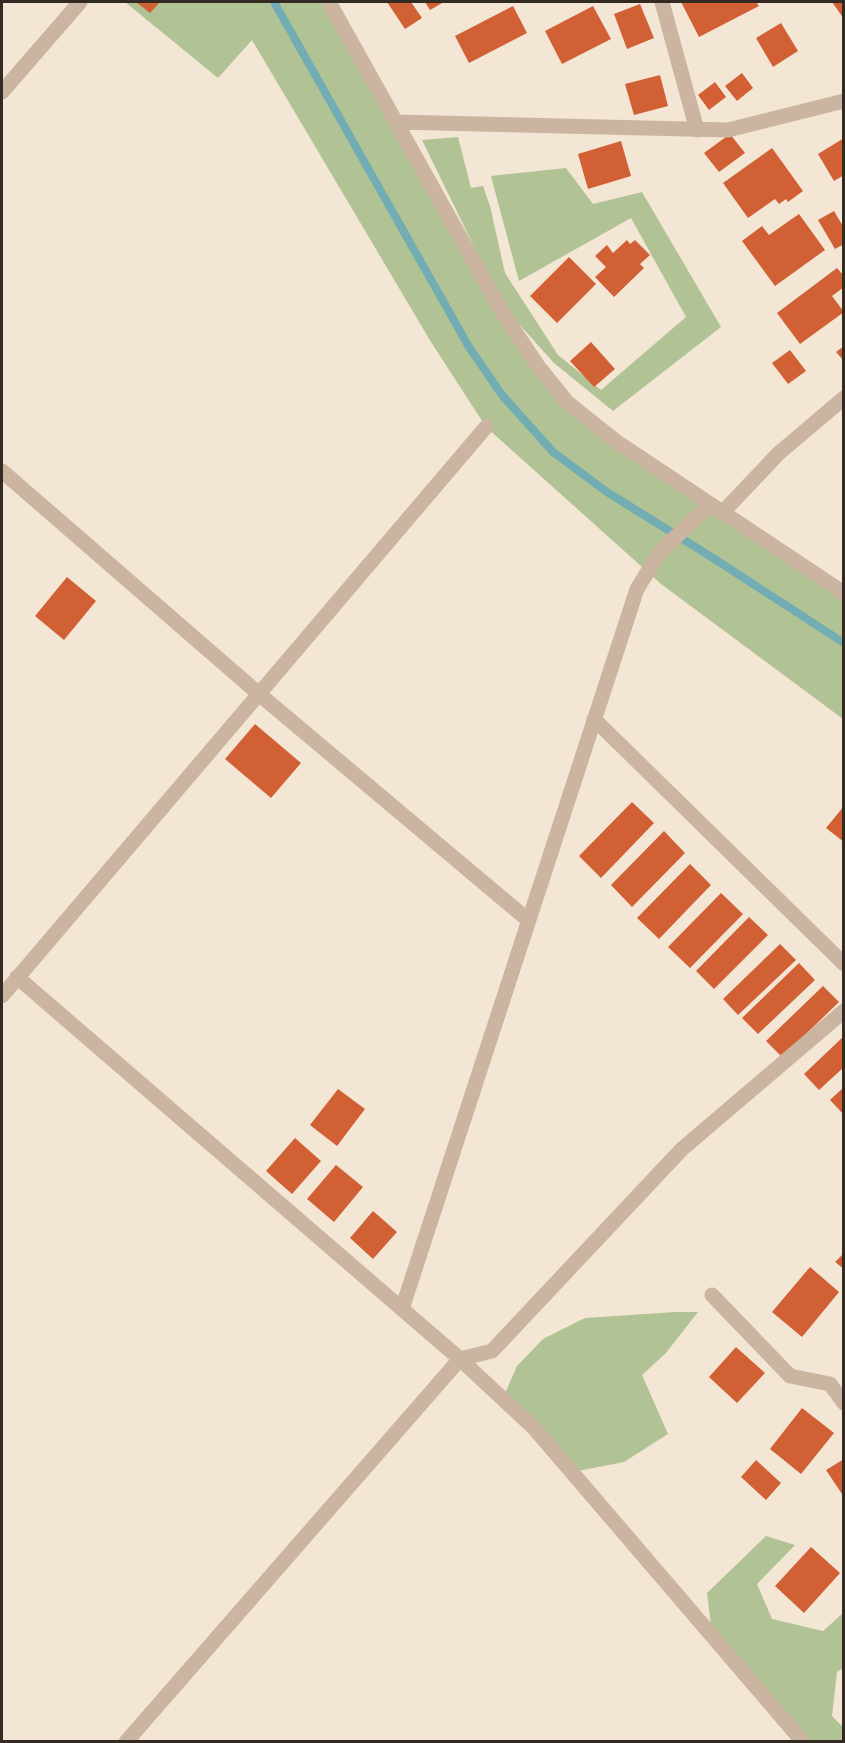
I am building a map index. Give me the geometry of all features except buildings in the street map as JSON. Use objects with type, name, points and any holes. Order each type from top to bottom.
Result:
[{"type":"street","points":[[2,92],[80,2]]},
{"type":"street","points":[[329,2],[502,312],[538,366],[567,402],[617,442],[843,593]]},
{"type":"street","points":[[662,2],[697,130]]},
{"type":"street","points":[[396,122],[728,130],[843,101]]},
{"type":"street","points":[[402,1309],[637,589],[660,552],[716,509],[843,398]]},
{"type":"street","points":[[2,996],[486,427]]},
{"type":"street","points":[[2,471],[259,694],[528,920]]},
{"type":"street","points":[[594,719],[843,964]]},
{"type":"street","points":[[17,977],[460,1359],[534,1428],[803,1742]]},
{"type":"street","points":[[126,1742],[460,1359],[492,1351],[682,1149],[843,1011]]},
{"type":"street","points":[[712,1295],[790,1376],[830,1384],[843,1402]]},
{"type":"green space","points":[[125,2],[329,2],[502,304],[422,140],[458,137],[471,188],[483,186],[490,206],[505,273],[558,355],[601,390],[686,317],[631,218],[519,281],[491,176],[566,168],[593,204],[642,192],[721,327],[613,411],[554,363],[511,315],[578,411],[843,599],[843,719],[661,584],[486,427],[431,342],[252,40],[218,78]]},
{"type":"green space","points":[[698,1312],[666,1353],[642,1375],[668,1434],[624,1462],[572,1472],[503,1398],[517,1366],[543,1339],[585,1318]]},
{"type":"green space","points":[[766,1536],[795,1545],[757,1584],[772,1619],[823,1631],[843,1613],[843,1668],[837,1672],[832,1716],[843,1727],[843,1741],[802,1741],[712,1634],[707,1593]]},
{"type":"waterway","points":[[274,2],[469,347],[502,395],[553,452],[607,492],[844,643]]}]
